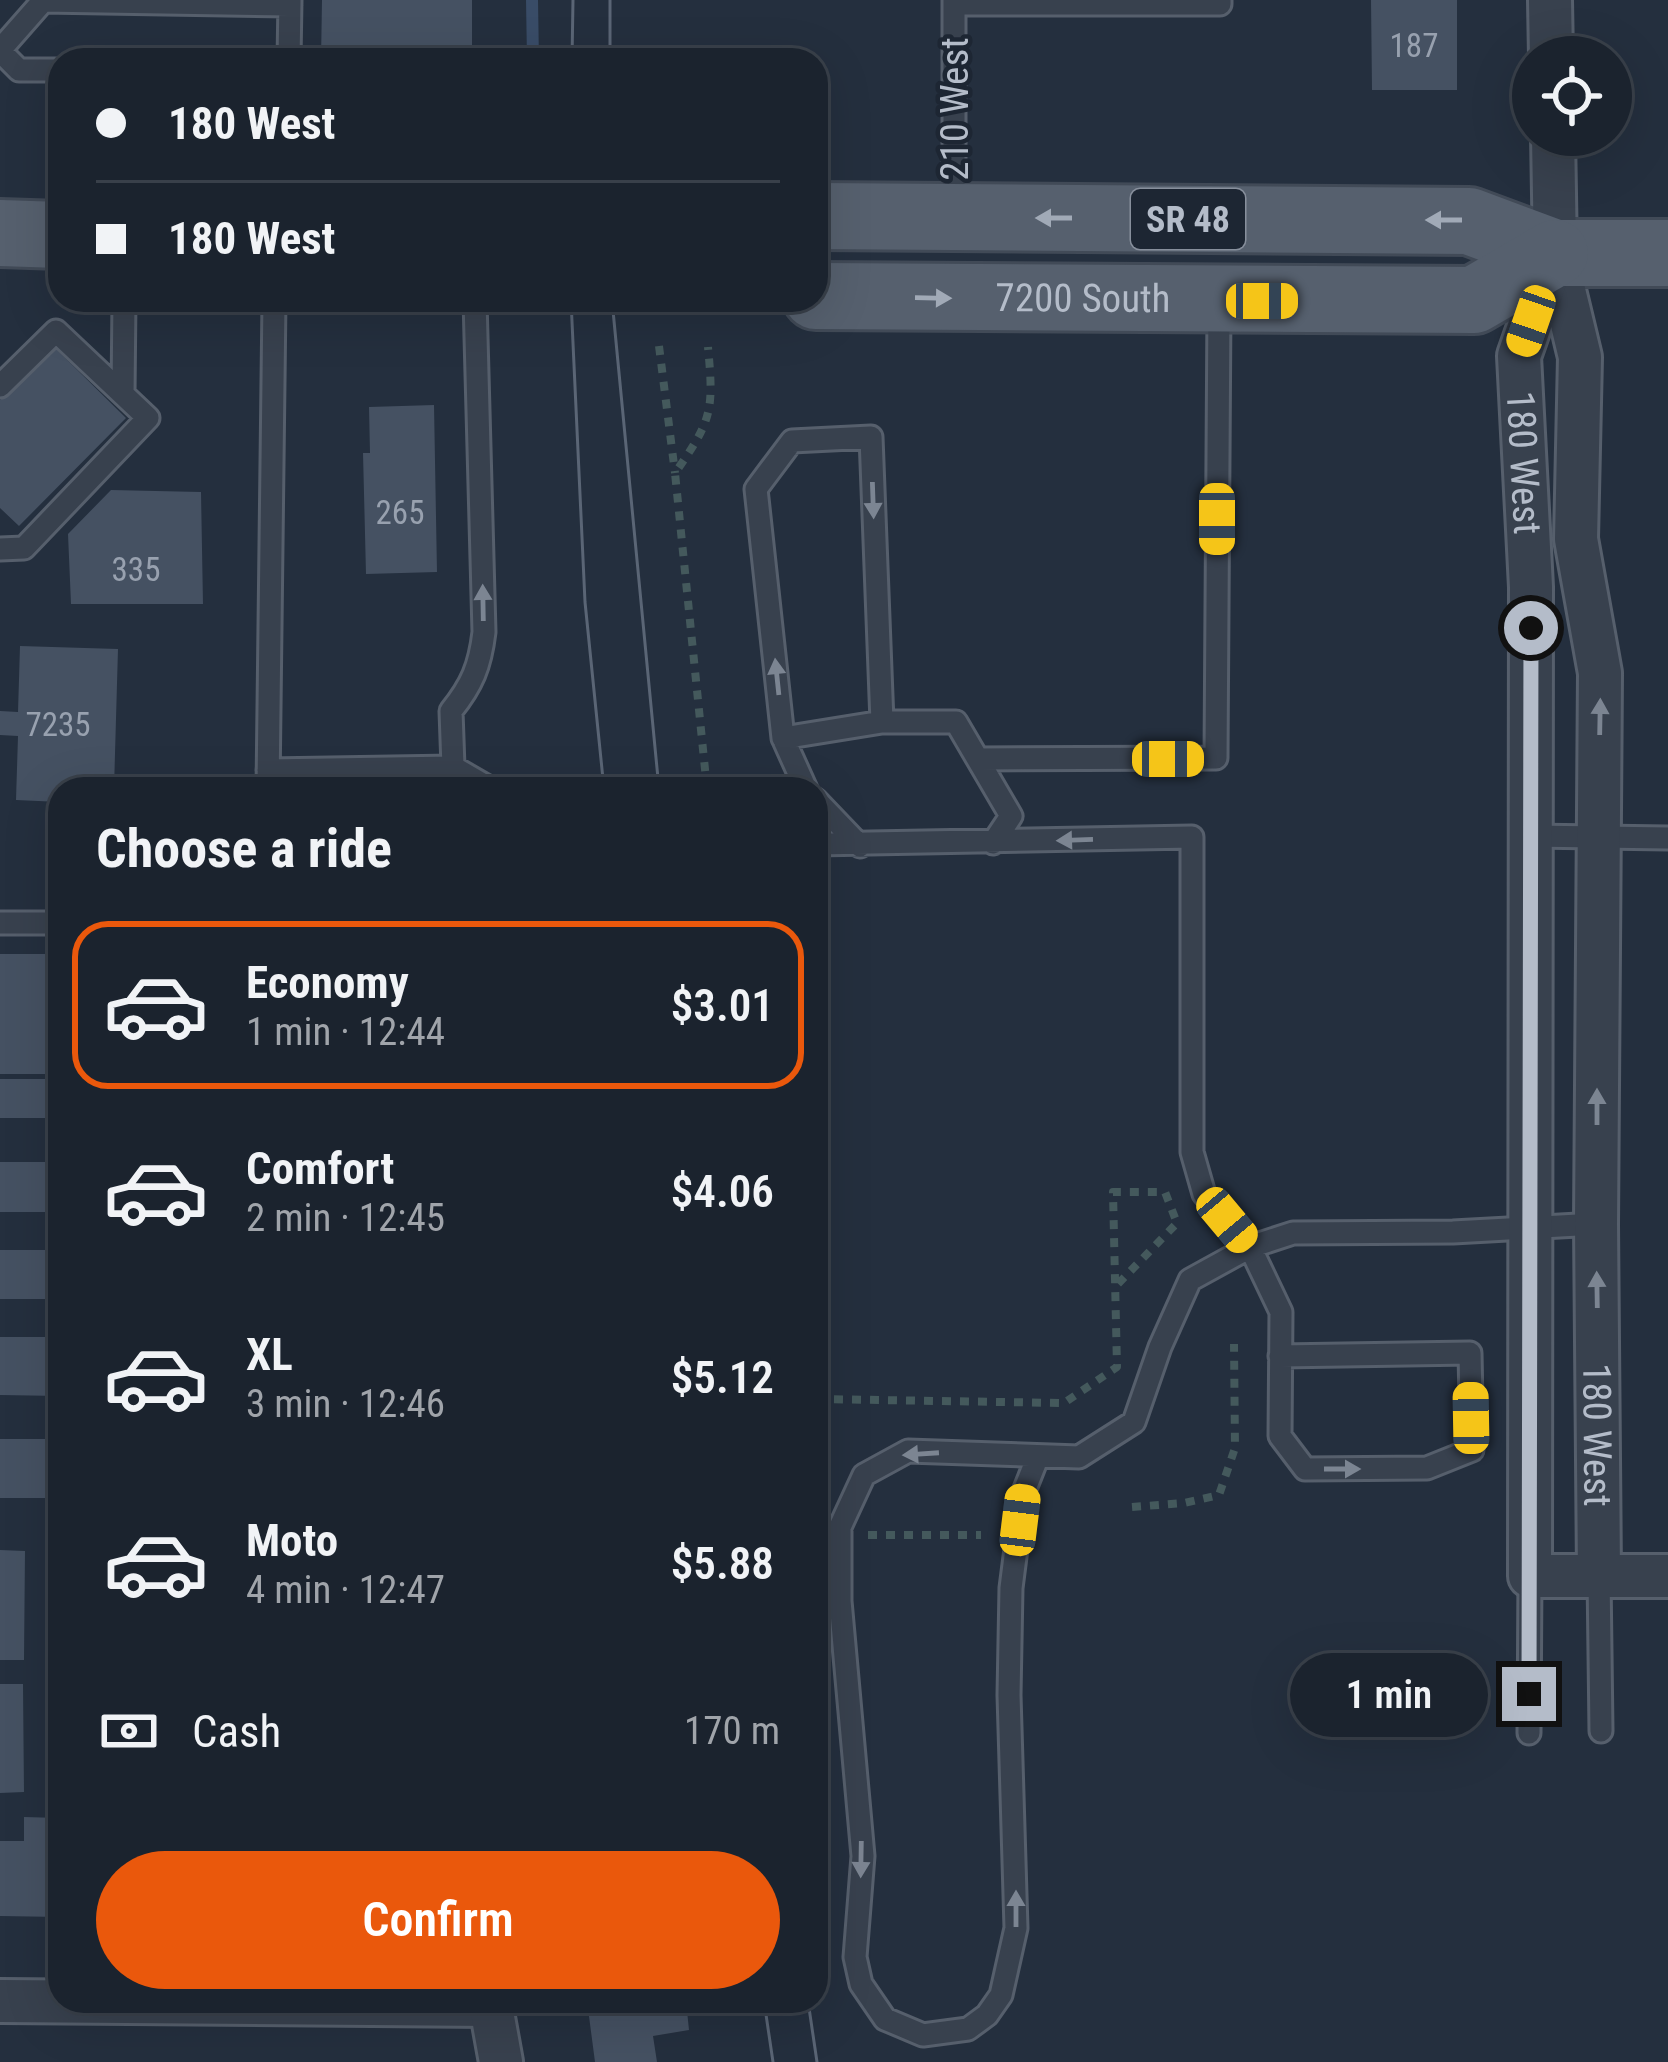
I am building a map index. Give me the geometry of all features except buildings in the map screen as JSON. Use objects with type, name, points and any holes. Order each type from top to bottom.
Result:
[{"type":"main road","name":"7200 South","points":[[828,216],[1469,220],[1555,253],[1668,254]]},
{"type":"main road","points":[[0,233],[48,235]]},
{"type":"main road","name":"7200 South","points":[[828,296],[1474,300],[1555,253]]},
{"type":"street","points":[[1550,0],[1551,36]]},
{"type":"street","points":[[1553,156],[1555,253]]},
{"type":"street","name":"180 West","points":[[1530,1576],[1531,587],[1519,356],[1555,253]]},
{"type":"street","name":"180 West","points":[[1555,253],[1580,357],[1576,539],[1600,673],[1596,1224],[1600,1575]]},
{"type":"street","points":[[1530,1576],[1668,1576]]},
{"type":"street","points":[[0,2001],[48,2001]]},
{"type":"street","points":[[492,2013],[501,2062]]},
{"type":"lane","points":[[954,2],[1220,4],[1220,0]]},
{"type":"lane","points":[[48,70],[20,70],[0,51],[43,1],[290,2],[289,48]]},
{"type":"lane","name":"210 West","points":[[954,2],[954,217]]},
{"type":"lane","points":[[978,759],[1216,758],[1219,301]]},
{"type":"lane","points":[[123,394],[124,312]]},
{"type":"lane","points":[[268,777],[274,312]]},
{"type":"lane","points":[[453,767],[451,711],[480,665],[484,632],[475,312]]},
{"type":"lane","points":[[0,386],[56,331],[93,376],[123,394],[148,418],[24,548],[0,548]]},
{"type":"lane","points":[[801,777],[783,738],[756,490],[792,441],[871,437],[882,722]]},
{"type":"lane","points":[[783,738],[882,722],[956,722],[1011,816],[993,843]]},
{"type":"lane","points":[[299,777],[453,767],[470,777]]},
{"type":"lane","points":[[828,812],[860,845]]},
{"type":"lane","points":[[1530,836],[1668,838]]},
{"type":"lane","points":[[828,844],[1192,837],[1192,1152],[1204,1194],[1250,1247],[1281,1312],[1280,1355],[1280,1436],[1305,1469],[1427,1468],[1472,1450],[1470,1353],[1280,1355]]},
{"type":"lane","points":[[0,923],[48,923]]},
{"type":"lane","points":[[1038,1456],[1023,1494],[1011,1588],[1016,1928],[1000,1995],[987,2015],[968,2029],[922,2035],[885,2019],[862,1984],[855,1957],[862,1856],[840,1601],[840,1527],[864,1475],[908,1451],[1079,1456],[1134,1422],[1190,1280],[1250,1247],[1293,1233],[1453,1232],[1596,1224]]},
{"type":"lane","name":"180 West","points":[[1600,1575],[1601,1731]]},
{"type":"lane","name":"180 West","points":[[1529,1733],[1530,1576]]},
{"type":"path","points":[[659,346],[706,777]]},
{"type":"path","points":[[675,473],[706,429],[713,397],[708,346]]},
{"type":"path","points":[[828,1399],[1064,1403],[1117,1367],[1115,1287],[1113,1192],[1165,1192],[1177,1223],[1115,1287]]},
{"type":"path","points":[[1132,1507],[1219,1495],[1235,1448],[1234,1344]]},
{"type":"path","points":[[867,1534],[981,1534]]},
{"type":"waterway","points":[[532,0],[533,48]]},
{"type":"tram line","points":[[572,48],[573,0]]},
{"type":"tram line","points":[[610,0],[610,48]]},
{"type":"tram line","points":[[572,312],[585,602],[603,777]]},
{"type":"tram line","points":[[613,312],[658,777]]},
{"type":"tram line","points":[[766,2013],[773,2062]]},
{"type":"tram line","points":[[810,2013],[817,2062]]},
{"type":"route","points":[[1529,1694],[1531,628]]}]
